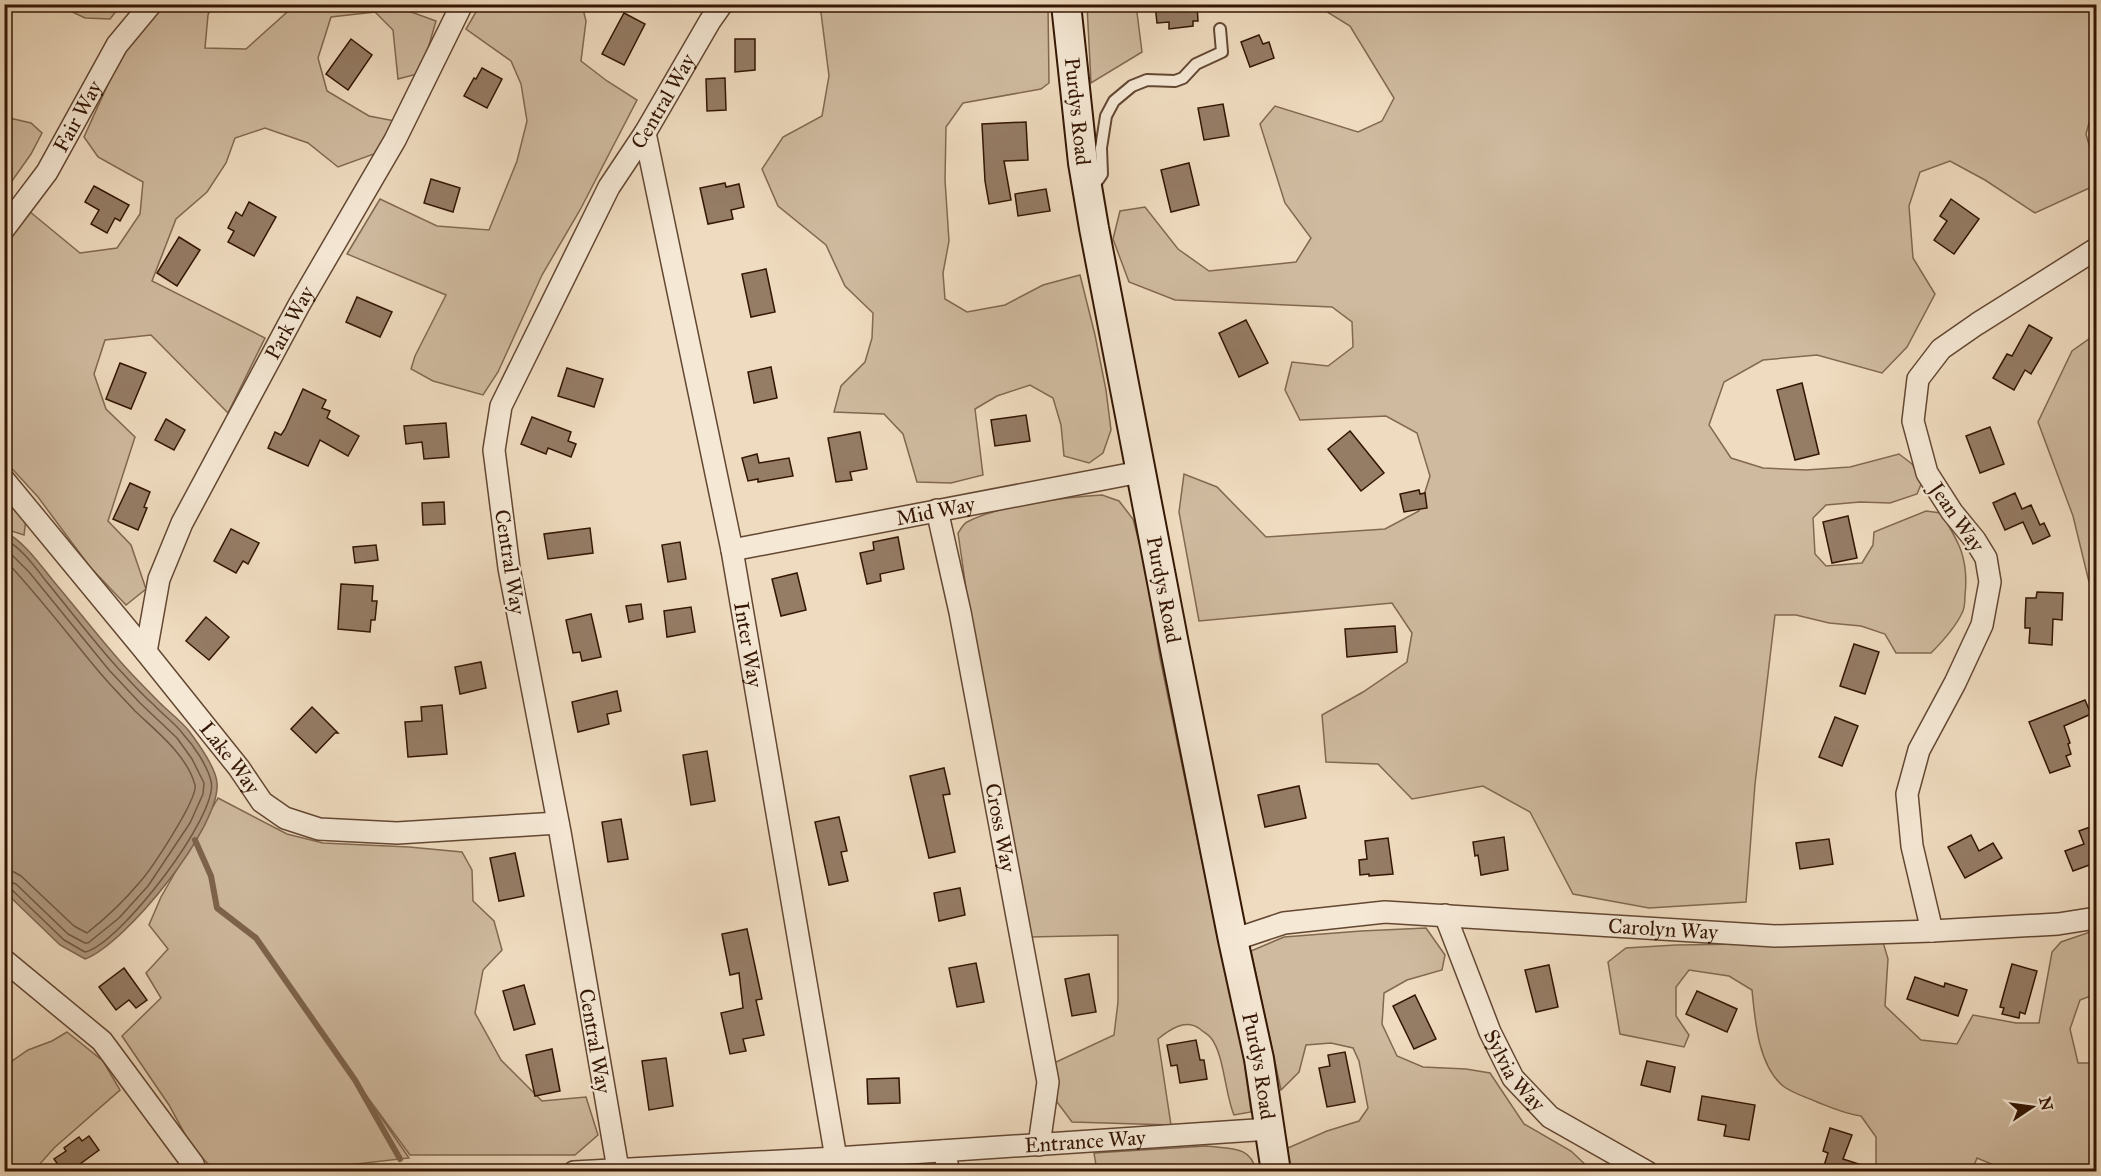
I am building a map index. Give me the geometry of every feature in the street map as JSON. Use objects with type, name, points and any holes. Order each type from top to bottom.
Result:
[{"type":"main road","name":"Purdys Road","points":[[1066,4],[1086,182],[1140,471],[1233,940],[1257,1049],[1276,1172]]},
{"type":"street","name":"Fair Way","points":[[4,229],[47,172],[117,45],[151,4]]},
{"type":"street","name":"Park Way","points":[[147,652],[159,579],[182,523],[299,305],[395,140],[462,4]]},
{"type":"street","name":"Central Way","points":[[618,1169],[558,823],[509,568],[494,450],[501,406],[609,187],[645,133],[722,4]]},
{"type":"street","name":"Inter Way","points":[[645,133],[732,550],[836,1158]]},
{"type":"street","name":"Jean Way","points":[[1932,931],[1912,846],[1907,794],[1919,750],[1955,683],[1982,625],[1990,582],[1986,558],[1976,540],[1952,512],[1927,473],[1913,421],[1918,379],[1941,349],[2097,249]]},
{"type":"street","name":"Mid Way","points":[[732,550],[1140,471]]},
{"type":"street","name":"Lake Way","points":[[4,480],[147,652],[239,768],[262,802],[285,818],[319,830],[398,833],[558,823]]},
{"type":"street","name":"Cross Way","points":[[937,510],[960,612],[1048,1082],[1039,1145]]},
{"type":"street","name":"Carolyn Way","points":[[1233,940],[1284,923],[1385,912],[1775,936],[2058,924],[2097,918]]},
{"type":"street","name":"Sylvia Way","points":[[1445,915],[1490,1032],[1513,1078],[1550,1117],[1647,1172]]},
{"type":"street","points":[[4,960],[102,1041],[193,1164],[196,1172]]},
{"type":"street","name":"Entrance Way","points":[[574,1172],[836,1158],[1270,1129]]},
{"type":"street","points":[[944,1151],[949,1172]]},
{"type":"lane","points":[[1086,182],[1098,180],[1102,174],[1101,148],[1106,116],[1114,101],[1132,86],[1147,80],[1175,81],[1183,78],[1196,64],[1222,52],[1220,29]]},
{"type":"shaded area","points":[[62,4],[121,5],[110,19],[85,18],[62,7]]},
{"type":"shaded area","points":[[159,5],[212,5],[208,15],[205,48],[246,49],[295,5],[392,5],[436,21],[421,73],[398,79],[393,30],[375,12],[331,17],[318,58],[327,91],[369,116],[395,121],[374,154],[338,167],[308,143],[265,128],[235,138],[226,163],[207,192],[176,219],[152,281],[265,338],[228,413],[151,335],[105,340],[94,374],[106,409],[135,437],[108,521],[131,545],[146,589],[126,605],[90,567],[38,497],[5,461],[5,245],[29,211],[80,253],[117,248],[140,214],[143,182],[98,157],[84,137],[119,60]]},
{"type":"shaded area","points":[[480,5],[582,5],[586,21],[581,61],[637,100],[580,210],[542,275],[498,372],[483,395],[433,381],[411,369],[415,356],[446,295],[347,254],[380,199],[437,226],[489,230],[517,161],[527,121],[521,84],[511,61],[466,29]]},
{"type":"shaded area","points":[[820,5],[889,5],[906,11],[941,9],[945,5],[1048,5],[1049,83],[1041,89],[963,103],[946,127],[945,180],[949,241],[943,273],[945,299],[967,312],[1005,305],[1043,285],[1080,275],[1106,390],[1111,430],[1103,453],[1089,463],[1064,456],[1061,425],[1053,398],[1030,385],[997,396],[975,409],[983,475],[951,483],[917,482],[903,434],[884,414],[834,412],[841,386],[865,362],[872,338],[873,313],[845,286],[826,245],[778,206],[762,169],[783,137],[822,116],[829,76]]},
{"type":"shaded area","points":[[1087,5],[1136,5],[1142,52],[1091,83]]},
{"type":"shaded area","points":[[1316,5],[2096,5],[2096,98],[2086,134],[2096,169],[2096,185],[2035,213],[1985,180],[1950,161],[1920,172],[1909,206],[1913,258],[1935,294],[1907,347],[1882,373],[1817,355],[1763,360],[1724,382],[1709,425],[1731,458],[1763,468],[1806,470],[1850,467],[1899,454],[1912,464],[1922,482],[1917,494],[1890,503],[1860,502],[1826,505],[1813,518],[1815,554],[1826,566],[1862,563],[1873,545],[1874,532],[1926,511],[1941,513],[1953,533],[1964,561],[1966,582],[1963,611],[1952,629],[1931,653],[1896,653],[1885,634],[1861,626],[1829,623],[1796,615],[1775,615],[1755,784],[1746,902],[1649,908],[1573,894],[1530,812],[1483,786],[1412,799],[1378,764],[1326,762],[1322,715],[1363,692],[1407,662],[1412,633],[1392,603],[1199,621],[1179,512],[1184,474],[1217,487],[1266,537],[1385,529],[1419,511],[1430,476],[1417,433],[1386,416],[1300,420],[1285,390],[1292,362],[1328,366],[1353,347],[1352,322],[1332,307],[1175,300],[1129,282],[1113,239],[1120,211],[1145,207],[1178,249],[1209,271],[1296,262],[1311,238],[1285,203],[1260,124],[1275,106],[1358,132],[1382,121],[1394,98],[1350,26]]},
{"type":"shaded area","points":[[5,117],[31,123],[42,133],[31,154],[5,191]]},
{"type":"shaded area","points":[[2096,334],[2096,590],[2089,582],[2073,516],[2038,422],[2072,351]]},
{"type":"shaded area","points":[[4,491],[26,519],[24,535],[5,529]]},
{"type":"shaded area","points":[[1102,495],[1119,501],[1133,519],[1144,561],[1160,658],[1241,1037],[1251,1112],[1234,1115],[1215,1045],[1207,1034],[1189,1025],[1178,1026],[1158,1039],[1171,1125],[1072,1122],[1057,1102],[1054,1063],[1114,1035],[1118,1002],[1118,935],[1030,937],[968,602],[958,533],[967,522],[997,511],[1052,500]]},
{"type":"shaded area","points":[[218,798],[287,834],[323,843],[462,852],[472,870],[473,901],[494,921],[502,950],[483,970],[475,1013],[501,1060],[542,1101],[586,1097],[598,1135],[575,1155],[410,1155],[360,1087],[409,1158],[295,1171],[215,1171],[192,1147],[169,1105],[122,1036],[161,998],[146,973],[168,949],[149,925],[161,897]]},
{"type":"shaded area","points":[[1426,928],[1445,955],[1442,970],[1407,980],[1384,993],[1382,1024],[1397,1056],[1423,1067],[1466,1069],[1490,1073],[1524,1124],[1571,1151],[1590,1171],[1284,1171],[1281,1151],[1327,1131],[1359,1121],[1368,1108],[1359,1061],[1353,1048],[1331,1043],[1306,1045],[1299,1072],[1281,1090],[1251,951],[1284,937]]},
{"type":"shaded area","points":[[2090,932],[2096,934],[2096,994],[2080,1000],[2070,1029],[2078,1063],[2096,1063],[2096,1171],[2008,1171],[1977,1158],[1972,1171],[1876,1171],[1876,1137],[1861,1116],[1849,1114],[1795,1093],[1783,1086],[1775,1077],[1768,1066],[1759,1041],[1752,990],[1729,976],[1689,970],[1676,987],[1676,1016],[1689,1035],[1684,1047],[1620,1034],[1608,962],[1626,948],[1676,945],[1883,942],[1888,959],[1885,1006],[1921,1040],[1957,1044],[1973,1015],[2016,1023],[2039,1023],[2052,952],[2061,942]]},
{"type":"shaded area","points":[[67,1032],[103,1061],[120,1090],[54,1148],[38,1166],[45,1171],[5,1171],[5,1066],[28,1050],[52,1041]]},
{"type":"shaded area","points":[[1206,1146],[1231,1148],[1244,1152],[1256,1171],[1097,1171],[1094,1153]]},
{"type":"water","points":[[5,532],[32,555],[124,666],[186,727],[206,756],[216,777],[214,802],[204,827],[168,882],[123,931],[103,949],[85,959],[60,945],[5,892]]},
{"type":"building","points":[[1155,4],[1197,4],[1198,21],[1193,21],[1193,26],[1169,29],[1169,22],[1157,23]]},
{"type":"building","points":[[624,13],[645,24],[624,65],[602,54]]},
{"type":"building","points":[[1259,35],[1263,44],[1269,42],[1274,58],[1250,67],[1241,42]]},
{"type":"building","points":[[351,39],[372,55],[348,90],[326,74]]},
{"type":"building","points":[[735,39],[755,39],[755,70],[735,72]]},
{"type":"building","points":[[482,68],[502,79],[487,108],[464,96]]},
{"type":"building","points":[[725,78],[726,110],[707,111],[706,79]]},
{"type":"building","points":[[1223,104],[1229,136],[1204,140],[1198,108]]},
{"type":"building","points":[[1026,122],[1028,160],[1004,161],[1011,200],[989,204],[985,181],[982,124]]},
{"type":"building","points":[[1189,163],[1199,205],[1171,212],[1161,170]]},
{"type":"building","points":[[431,179],[460,188],[453,212],[424,203]]},
{"type":"building","points":[[725,183],[726,187],[739,184],[744,207],[731,210],[733,219],[708,224],[700,188]]},
{"type":"building","points":[[94,186],[129,205],[120,221],[115,218],[107,233],[91,224],[99,210],[85,202]]},
{"type":"building","points":[[1046,189],[1050,211],[1018,216],[1015,194]]},
{"type":"building","points":[[1951,199],[1979,219],[1954,254],[1934,240],[1947,221],[1940,216]]},
{"type":"building","points":[[249,202],[276,217],[254,256],[228,242],[234,231],[228,228],[236,212],[242,216]]},
{"type":"building","points":[[179,237],[200,250],[177,286],[157,273]]},
{"type":"building","points":[[766,269],[775,312],[751,317],[742,274]]},
{"type":"building","points":[[357,297],[392,312],[380,337],[346,322]]},
{"type":"building","points":[[1246,320],[1268,363],[1239,377],[1219,333]]},
{"type":"building","points":[[2029,325],[2052,338],[2031,374],[2025,370],[2014,390],[1993,378],[2007,354],[2012,356]]},
{"type":"building","points":[[120,363],[146,373],[131,409],[106,399]]},
{"type":"building","points":[[771,367],[777,398],[754,403],[748,372]]},
{"type":"building","points":[[567,368],[603,379],[594,407],[558,396]]},
{"type":"building","points":[[1802,383],[1819,454],[1795,460],[1777,390]]},
{"type":"building","points":[[303,389],[326,400],[322,408],[330,411],[327,418],[359,436],[348,456],[320,440],[308,466],[268,448],[275,432],[281,435],[285,429]]},
{"type":"building","points":[[1026,415],[1030,441],[995,446],[991,420]]},
{"type":"building","points":[[532,417],[571,432],[568,441],[576,444],[571,457],[548,448],[546,454],[521,444]]},
{"type":"building","points":[[166,419],[185,430],[174,450],[155,440]]},
{"type":"building","points":[[446,423],[449,457],[424,459],[422,442],[406,444],[404,426]]},
{"type":"building","points":[[1990,427],[2004,464],[1980,473],[1966,436]]},
{"type":"building","points":[[1350,431],[1384,473],[1361,491],[1328,449]]},
{"type":"building","points":[[860,432],[867,469],[850,472],[852,480],[836,482],[828,438]]},
{"type":"building","points":[[757,454],[759,463],[789,458],[793,476],[758,482],[758,479],[748,481],[742,458]]},
{"type":"building","points":[[130,483],[150,492],[144,507],[147,508],[138,530],[113,519]]},
{"type":"building","points":[[1419,490],[1420,494],[1425,493],[1427,508],[1404,512],[1400,494]]},
{"type":"building","points":[[2015,493],[2022,509],[2031,505],[2040,525],[2044,523],[2050,536],[2033,544],[2023,522],[2005,530],[1993,503]]},
{"type":"building","points":[[444,502],[445,524],[423,525],[422,503]]},
{"type":"building","points":[[1848,516],[1857,558],[1832,563],[1823,522]]},
{"type":"building","points":[[590,528],[593,553],[548,559],[544,534]]},
{"type":"building","points":[[231,529],[259,543],[248,564],[243,561],[236,573],[214,561]]},
{"type":"building","points":[[898,537],[904,569],[880,574],[881,581],[867,584],[860,553],[874,550],[873,542]]},
{"type":"building","points":[[680,542],[686,579],[668,582],[662,545]]},
{"type":"building","points":[[376,545],[378,560],[355,563],[353,547]]},
{"type":"building","points":[[797,573],[806,610],[781,616],[772,579]]},
{"type":"building","points":[[341,584],[373,586],[372,601],[377,601],[375,620],[371,620],[370,632],[338,629]]},
{"type":"building","points":[[2037,592],[2063,593],[2062,620],[2053,619],[2052,645],[2029,643],[2030,628],[2025,628],[2026,598],[2036,598]]},
{"type":"building","points":[[641,604],[643,619],[629,622],[626,606]]},
{"type":"building","points":[[691,607],[695,632],[667,637],[664,611]]},
{"type":"building","points":[[591,614],[601,657],[582,661],[580,652],[573,653],[566,620]]},
{"type":"building","points":[[206,617],[229,637],[209,660],[186,641]]},
{"type":"building","points":[[1395,626],[1397,652],[1347,657],[1345,629]]},
{"type":"building","points":[[1854,644],[1879,652],[1865,694],[1840,686]]},
{"type":"building","points":[[481,662],[486,688],[460,694],[455,667]]},
{"type":"building","points":[[617,691],[621,711],[607,714],[609,724],[578,732],[572,702]]},
{"type":"building","points":[[2085,700],[2091,714],[2064,726],[2070,743],[2068,744],[2071,754],[2066,756],[2070,766],[2050,773],[2029,722]]},
{"type":"building","points":[[442,705],[447,754],[408,757],[405,722],[422,721],[421,707]]},
{"type":"building","points":[[312,707],[338,733],[335,733],[316,753],[291,729]]},
{"type":"building","points":[[1835,717],[1858,726],[1842,766],[1819,757]]},
{"type":"building","points":[[707,751],[715,801],[691,805],[683,755]]},
{"type":"building","points":[[944,768],[950,794],[943,795],[955,852],[929,858],[910,776]]},
{"type":"building","points":[[1299,786],[1306,818],[1265,827],[1258,795]]},
{"type":"building","points":[[839,817],[847,851],[841,852],[848,881],[829,885],[815,822]]},
{"type":"building","points":[[621,819],[628,859],[608,862],[602,822]]},
{"type":"building","points":[[2093,826],[2097,835],[2097,873],[2092,864],[2073,871],[2065,851],[2084,844],[2079,831]]},
{"type":"building","points":[[1971,835],[1979,851],[1993,843],[2002,858],[1965,878],[1948,847]]},
{"type":"building","points":[[1504,837],[1508,870],[1481,875],[1473,842]]},
{"type":"building","points":[[1388,838],[1393,874],[1360,875],[1359,860],[1367,859],[1365,841]]},
{"type":"building","points":[[1829,839],[1833,864],[1800,869],[1796,843]]},
{"type":"building","points":[[515,853],[524,896],[499,901],[490,858]]},
{"type":"building","points":[[960,888],[965,915],[939,921],[934,893]]},
{"type":"building","points":[[747,929],[762,999],[756,1000],[764,1035],[743,1039],[746,1051],[730,1054],[721,1013],[743,1008],[739,973],[730,975],[722,934]]},
{"type":"building","points":[[976,963],[984,1002],[957,1007],[949,968]]},
{"type":"building","points":[[2012,964],[2037,971],[2025,1014],[2020,1012],[2019,1018],[2002,1014],[2004,1008],[2000,1007]]},
{"type":"building","points":[[1549,965],[1558,1007],[1536,1012],[1525,970]]},
{"type":"building","points":[[124,968],[147,1000],[136,1008],[129,1000],[116,1010],[99,987]]},
{"type":"building","points":[[1089,974],[1096,1012],[1072,1016],[1065,979]]},
{"type":"building","points":[[1915,977],[1944,987],[1945,983],[1967,990],[1958,1016],[1907,999]]},
{"type":"building","points":[[524,985],[535,1024],[514,1030],[503,991]]},
{"type":"building","points":[[1697,991],[1737,1009],[1727,1032],[1686,1014]]},
{"type":"building","points":[[1415,995],[1436,1039],[1414,1049],[1393,1006]]},
{"type":"building","points":[[1196,1040],[1200,1060],[1204,1060],[1207,1079],[1180,1083],[1177,1065],[1171,1066],[1167,1045]]},
{"type":"building","points":[[552,1049],[560,1091],[535,1096],[526,1055]]},
{"type":"building","points":[[1345,1052],[1355,1102],[1327,1107],[1319,1068],[1330,1066],[1328,1055]]},
{"type":"building","points":[[666,1058],[673,1106],[649,1110],[642,1061]]},
{"type":"building","points":[[1647,1061],[1675,1067],[1670,1092],[1641,1085]]},
{"type":"building","points":[[899,1078],[900,1103],[868,1104],[867,1079]]},
{"type":"building","points":[[1702,1096],[1755,1105],[1749,1140],[1724,1136],[1726,1125],[1698,1120]]},
{"type":"building","points":[[1830,1128],[1852,1135],[1843,1159],[1871,1168],[1871,1172],[1832,1172],[1823,1169],[1828,1153],[1823,1151]]},
{"type":"building","points":[[89,1136],[99,1150],[69,1172],[63,1172],[54,1159],[66,1151],[64,1148],[79,1137],[82,1141]]},
{"type":"waterway","points":[[195,840],[211,876],[217,908],[256,938],[355,1080],[400,1159]]}]
